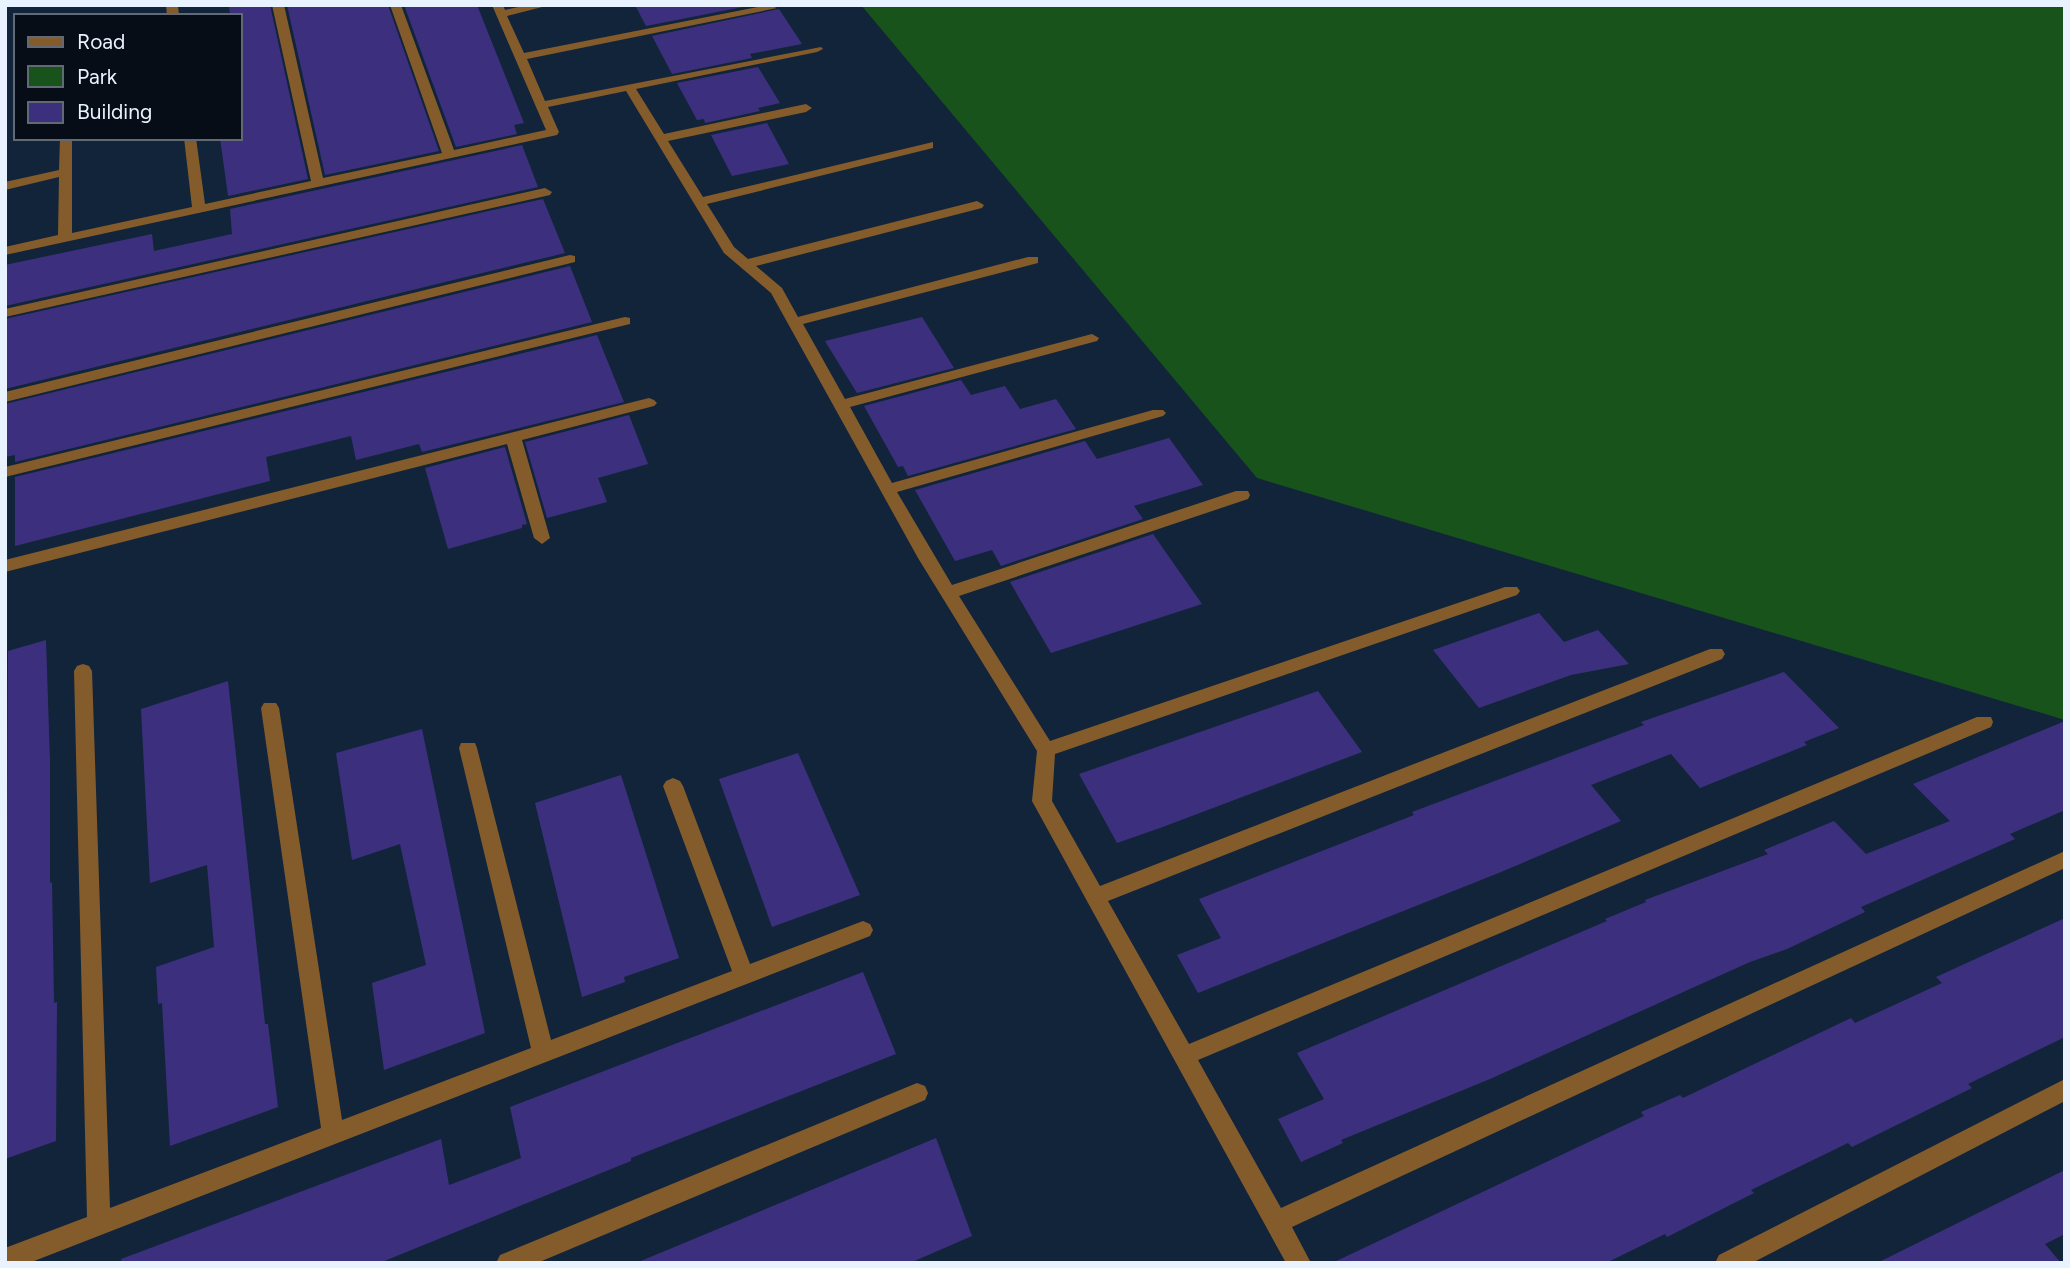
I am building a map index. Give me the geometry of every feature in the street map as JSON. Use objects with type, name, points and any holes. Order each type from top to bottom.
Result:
[{"type":"street","points":[[278,5],[318,183]]},
{"type":"street","points":[[395,5],[449,155]]},
{"type":"street","points":[[5,251],[553,132],[499,9],[545,5]]},
{"type":"street","points":[[520,57],[771,8]]},
{"type":"street","points":[[541,105],[817,49]]},
{"type":"street","points":[[628,87],[729,250],[777,290],[887,490],[1046,750],[1042,802],[1299,1263]]},
{"type":"street","points":[[660,139],[806,108]]},
{"type":"street","points":[[65,238],[66,140]]},
{"type":"street","points":[[190,140],[199,209]]},
{"type":"street","points":[[699,202],[929,145]]},
{"type":"street","points":[[5,186],[66,172]]},
{"type":"street","points":[[5,313],[545,192]]},
{"type":"street","points":[[746,264],[977,205]]},
{"type":"street","points":[[5,397],[570,259]]},
{"type":"street","points":[[795,322],[1032,260]]},
{"type":"street","points":[[5,472],[625,321]]},
{"type":"street","points":[[840,405],[1092,338]]},
{"type":"street","points":[[5,566],[649,403]]},
{"type":"street","points":[[887,490],[1158,413]]},
{"type":"street","points":[[513,437],[542,538]]},
{"type":"street","points":[[948,593],[1242,495]]},
{"type":"street","points":[[1046,750],[1511,591]]},
{"type":"street","points":[[1095,897],[1716,654]]},
{"type":"street","points":[[83,671],[99,1224]]},
{"type":"street","points":[[270,708],[333,1134]]},
{"type":"street","points":[[1184,1056],[1984,722]]},
{"type":"street","points":[[468,748],[543,1053]]},
{"type":"street","points":[[673,786],[744,976]]},
{"type":"street","points":[[1277,1222],[2065,859]]},
{"type":"street","points":[[5,1260],[863,930]]},
{"type":"street","points":[[1727,1263],[2065,1089]]},
{"type":"street","points":[[508,1263],[917,1093]]},
{"type":"green space","points":[[861,5],[2065,5],[2065,720],[1257,478]]},
{"type":"building","points":[[229,5],[270,5],[308,179],[228,196],[220,140],[242,140],[242,14],[230,14]]},
{"type":"building","points":[[287,5],[388,5],[439,151],[325,175]]},
{"type":"building","points":[[404,5],[477,5],[524,123],[514,125],[517,134],[456,147]]},
{"type":"building","points":[[635,5],[753,5],[646,26]]},
{"type":"building","points":[[779,9],[802,44],[750,54],[752,58],[672,74],[652,36]]},
{"type":"building","points":[[758,67],[780,103],[758,108],[760,111],[705,123],[704,119],[697,120],[677,83]]},
{"type":"building","points":[[767,123],[789,164],[732,176],[711,135]]},
{"type":"building","points":[[522,145],[538,187],[5,306],[5,265],[152,234],[154,251],[232,234],[230,209]]},
{"type":"building","points":[[543,199],[565,253],[5,389],[5,319]]},
{"type":"building","points":[[570,266],[592,322],[15,462],[15,455],[5,457],[5,404]]},
{"type":"building","points":[[922,317],[954,368],[857,393],[825,341]]},
{"type":"building","points":[[597,335],[624,402],[422,452],[419,444],[356,460],[351,436],[266,457],[270,481],[15,546],[15,477]]},
{"type":"building","points":[[961,380],[971,395],[1005,386],[1020,409],[1056,399],[1076,429],[908,476],[903,466],[898,467],[864,406]]},
{"type":"building","points":[[629,415],[648,464],[598,478],[607,502],[547,518],[525,442]]},
{"type":"building","points":[[1169,438],[1203,485],[1134,506],[1143,519],[1001,566],[992,550],[955,561],[915,490],[1085,441],[1097,459]]},
{"type":"building","points":[[505,447],[527,524],[522,525],[522,528],[448,549],[425,468]]},
{"type":"building","points":[[1153,534],[1202,604],[1051,653],[1010,582]]},
{"type":"building","points":[[1539,613],[1564,642],[1598,630],[1629,664],[1571,675],[1479,708],[1433,650]]},
{"type":"building","points":[[46,640],[50,883],[52,882],[54,1003],[57,1002],[56,1141],[5,1159],[8,651]]},
{"type":"building","points":[[1784,672],[1839,728],[1804,742],[1807,745],[1700,788],[1671,754],[1591,785],[1621,821],[1198,993],[1177,955],[1221,938],[1199,899],[1414,815],[1412,812],[1644,725],[1641,722]]},
{"type":"building","points":[[228,681],[265,1024],[268,1024],[278,1107],[170,1146],[162,1003],[158,1004],[156,967],[214,947],[207,865],[150,883],[141,709]]},
{"type":"building","points":[[1318,691],[1362,752],[1117,843],[1079,774]]},
{"type":"building","points":[[2065,721],[2065,810],[2010,834],[2015,839],[1861,907],[1865,912],[1787,949],[1750,962],[1490,1079],[1341,1140],[1343,1143],[1301,1162],[1278,1119],[1324,1099],[1297,1053],[1607,921],[1605,919],[1646,902],[1645,900],[1768,854],[1764,850],[1834,821],[1866,854],[1950,821],[1913,784]]},
{"type":"building","points":[[422,729],[485,1033],[384,1070],[372,983],[426,965],[400,844],[352,860],[336,753]]},
{"type":"building","points":[[798,753],[860,895],[772,927],[719,779]]},
{"type":"building","points":[[621,775],[679,958],[624,977],[625,982],[582,997],[535,803]]},
{"type":"building","points":[[2065,918],[2065,1037],[1968,1084],[1972,1088],[1852,1147],[1848,1143],[1751,1190],[1754,1193],[1667,1237],[1665,1234],[1606,1263],[1332,1263],[1644,1116],[1641,1112],[1680,1095],[1683,1098],[1851,1018],[1855,1023],[1942,983],[1936,977]]},
{"type":"building","points":[[863,972],[896,1054],[631,1158],[631,1161],[380,1263],[122,1263],[121,1259],[441,1139],[449,1185],[521,1158],[510,1107]]},
{"type":"building","points":[[936,1138],[972,1236],[910,1263],[636,1263]]},
{"type":"building","points":[[2065,1170],[2065,1234],[2045,1244],[2061,1263],[1877,1263]]}]
